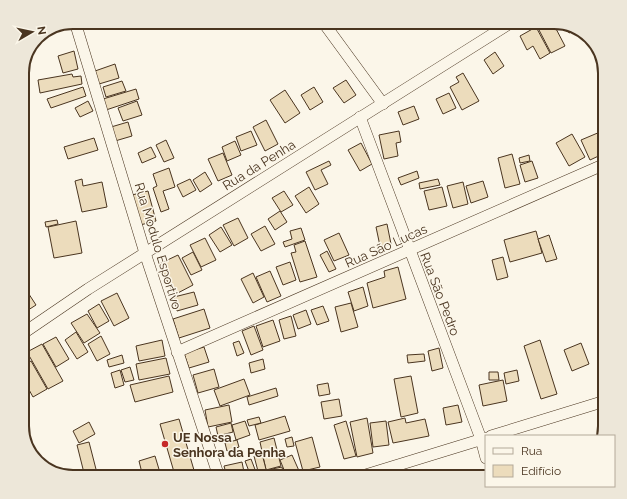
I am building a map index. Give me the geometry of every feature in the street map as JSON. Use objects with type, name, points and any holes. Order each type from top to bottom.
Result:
[{"type":"street","name":"Rua Modulo Esportivo","points":[[77,29],[145,253],[217,470]]},
{"type":"street","points":[[329,29],[383,104]]},
{"type":"street","name":"Rua da Penha","points":[[29,329],[145,253],[501,29]]},
{"type":"street","name":"Rua São Pedro","points":[[360,118],[409,251],[485,436]]},
{"type":"street","name":"Rua São Lucas","points":[[177,352],[598,167]]},
{"type":"street","points":[[496,435],[598,403]]},
{"type":"street","points":[[382,470],[485,438]]},
{"type":"building","points":[[532,29],[537,29],[550,53],[540,59],[533,46],[527,50],[520,36]]},
{"type":"building","points":[[556,29],[565,46],[551,53],[539,30]]},
{"type":"building","points":[[74,51],[78,69],[63,73],[58,56]]},
{"type":"building","points":[[495,52],[504,66],[493,74],[484,60]]},
{"type":"building","points":[[115,64],[119,78],[99,84],[95,71]]},
{"type":"building","points":[[463,73],[479,101],[462,110],[450,87],[459,82],[456,77]]},
{"type":"building","points":[[72,74],[73,77],[81,76],[82,84],[40,93],[38,80]]},
{"type":"building","points":[[346,80],[356,95],[344,103],[333,88]]},
{"type":"building","points":[[122,81],[126,91],[106,97],[103,87]]},
{"type":"building","points":[[83,87],[86,96],[51,108],[47,99]]},
{"type":"building","points":[[314,87],[323,102],[310,110],[301,95]]},
{"type":"building","points":[[136,89],[139,99],[106,110],[103,99]]},
{"type":"building","points":[[285,90],[300,113],[285,123],[270,100]]},
{"type":"building","points":[[449,93],[456,108],[443,114],[436,99]]},
{"type":"building","points":[[88,101],[93,111],[80,117],[75,108]]},
{"type":"building","points":[[137,101],[142,115],[123,121],[118,108]]},
{"type":"building","points":[[414,106],[419,119],[403,125],[398,112]]},
{"type":"building","points":[[266,120],[278,144],[265,151],[253,127]]},
{"type":"building","points":[[128,122],[132,136],[115,141],[111,127]]},
{"type":"building","points":[[251,131],[257,145],[241,151],[236,137]]},
{"type":"building","points":[[399,131],[401,142],[396,143],[398,156],[384,159],[379,135]]},
{"type":"building","points":[[598,133],[598,156],[590,160],[581,140]]},
{"type":"building","points":[[572,134],[585,157],[569,166],[556,143]]},
{"type":"building","points":[[94,138],[98,150],[68,159],[64,147]]},
{"type":"building","points":[[166,140],[174,158],[164,162],[156,145]]},
{"type":"building","points":[[235,141],[241,155],[227,161],[222,147]]},
{"type":"building","points":[[361,143],[372,164],[360,171],[348,150]]},
{"type":"building","points":[[151,147],[156,157],[142,163],[138,153]]},
{"type":"building","points":[[223,153],[232,175],[218,181],[208,159]]},
{"type":"building","points":[[512,154],[520,184],[505,188],[498,158]]},
{"type":"building","points":[[529,155],[530,161],[520,163],[519,158]]},
{"type":"building","points":[[329,161],[331,165],[321,170],[328,184],[315,190],[306,172]]},
{"type":"building","points":[[532,161],[538,178],[525,182],[520,165]]},
{"type":"building","points":[[169,168],[175,187],[163,191],[169,209],[161,212],[153,188],[157,186],[153,174]]},
{"type":"building","points":[[417,171],[419,178],[401,185],[398,178]]},
{"type":"building","points":[[205,172],[212,184],[200,192],[193,180]]},
{"type":"building","points":[[82,179],[83,186],[102,182],[107,207],[82,212],[75,181]]},
{"type":"building","points":[[190,179],[196,190],[183,197],[177,185]]},
{"type":"building","points":[[438,179],[440,185],[420,189],[419,183]]},
{"type":"building","points":[[483,181],[488,197],[471,203],[466,186]]},
{"type":"building","points":[[463,182],[468,204],[453,208],[447,186]]},
{"type":"building","points":[[309,187],[319,204],[306,213],[295,196]]},
{"type":"building","points":[[442,187],[447,206],[429,210],[424,191]]},
{"type":"building","points":[[148,191],[156,221],[140,225],[132,195]]},
{"type":"building","points":[[284,191],[293,205],[281,212],[272,198]]},
{"type":"building","points":[[280,211],[287,222],[275,230],[268,219]]},
{"type":"building","points":[[238,218],[248,238],[234,246],[223,225]]},
{"type":"building","points":[[57,220],[58,224],[46,227],[45,222]]},
{"type":"building","points":[[76,221],[82,253],[54,258],[48,227]]},
{"type":"building","points":[[387,224],[391,244],[380,246],[376,227]]},
{"type":"building","points":[[265,226],[275,244],[261,251],[251,234]]},
{"type":"building","points":[[221,227],[232,245],[220,252],[209,235]]},
{"type":"building","points":[[301,228],[305,240],[285,247],[283,242],[292,239],[290,231]]},
{"type":"building","points":[[536,231],[542,253],[510,262],[504,240]]},
{"type":"building","points":[[339,233],[349,255],[334,261],[324,240]]},
{"type":"building","points":[[549,235],[557,259],[546,262],[538,239]]},
{"type":"building","points":[[205,238],[216,260],[201,267],[190,245]]},
{"type":"building","points":[[305,241],[317,277],[300,282],[291,253],[296,252],[294,245]]},
{"type":"building","points":[[327,251],[336,269],[329,272],[320,255]]},
{"type":"building","points":[[193,252],[202,270],[191,275],[182,258]]},
{"type":"building","points":[[178,255],[193,285],[174,295],[159,264]]},
{"type":"building","points":[[503,257],[508,277],[497,280],[492,260]]},
{"type":"building","points":[[290,262],[296,280],[283,285],[276,267]]},
{"type":"building","points":[[398,267],[406,299],[373,308],[367,283],[385,277],[384,271]]},
{"type":"building","points":[[270,271],[281,296],[267,302],[256,277]]},
{"type":"building","points":[[253,273],[264,297],[253,303],[241,279]]},
{"type":"building","points":[[363,287],[368,306],[354,311],[348,292]]},
{"type":"building","points":[[194,292],[198,305],[177,311],[174,297]]},
{"type":"building","points":[[117,293],[129,318],[114,326],[101,301]]},
{"type":"building","points":[[29,294],[36,305],[29,310]]},
{"type":"building","points":[[351,303],[358,327],[341,332],[335,307]]},
{"type":"building","points":[[99,304],[109,321],[97,328],[88,311]]},
{"type":"building","points":[[323,306],[329,321],[317,325],[311,310]]},
{"type":"building","points":[[204,309],[210,328],[179,338],[173,319]]},
{"type":"building","points":[[306,310],[311,324],[298,329],[293,315]]},
{"type":"building","points":[[87,314],[100,333],[84,343],[71,323]]},
{"type":"building","points":[[291,316],[296,336],[284,339],[279,320]]},
{"type":"building","points":[[273,320],[280,341],[263,347],[256,326]]},
{"type":"building","points":[[254,326],[263,350],[251,355],[242,331]]},
{"type":"building","points":[[76,332],[88,352],[77,359],[65,340]]},
{"type":"building","points":[[101,336],[110,354],[97,361],[88,344]]},
{"type":"building","points":[[56,337],[69,359],[56,367],[43,344]]},
{"type":"building","points":[[162,340],[165,356],[139,361],[136,346]]},
{"type":"building","points":[[540,340],[557,394],[541,399],[524,346]]},
{"type":"building","points":[[239,341],[244,353],[237,356],[233,343]]},
{"type":"building","points":[[581,343],[589,364],[572,371],[564,350]]},
{"type":"building","points":[[42,344],[63,381],[48,389],[29,356],[29,351]]},
{"type":"building","points":[[204,347],[209,362],[189,368],[184,353]]},
{"type":"building","points":[[439,348],[443,368],[432,371],[428,351]]},
{"type":"building","points":[[424,354],[425,361],[408,363],[407,355]]},
{"type":"building","points":[[122,355],[124,363],[109,367],[107,360]]},
{"type":"building","points":[[166,358],[170,374],[139,380],[136,364]]},
{"type":"building","points":[[263,359],[265,369],[251,373],[249,363]]},
{"type":"building","points":[[31,361],[47,389],[33,397],[29,390],[29,362]]},
{"type":"building","points":[[130,367],[134,380],[125,382],[121,370]]},
{"type":"building","points":[[214,369],[219,387],[198,393],[193,375]]},
{"type":"building","points":[[120,370],[124,385],[115,388],[111,373]]},
{"type":"building","points":[[517,370],[519,381],[506,384],[504,373]]},
{"type":"building","points":[[489,372],[498,372],[499,380],[489,380]]},
{"type":"building","points":[[169,376],[173,392],[135,402],[130,385]]},
{"type":"building","points":[[411,376],[418,413],[401,417],[394,379]]},
{"type":"building","points":[[244,379],[250,395],[220,406],[214,390]]},
{"type":"building","points":[[503,380],[507,401],[483,406],[479,385]]},
{"type":"building","points":[[328,383],[330,394],[319,396],[317,385]]},
{"type":"building","points":[[276,388],[278,396],[249,405],[247,397]]},
{"type":"building","points":[[339,399],[342,416],[324,419],[321,402]]},
{"type":"building","points":[[229,405],[232,422],[208,427],[205,410]]},
{"type":"building","points":[[458,405],[462,422],[446,425],[443,408]]},
{"type":"building","points":[[285,416],[290,431],[259,440],[255,425]]},
{"type":"building","points":[[259,417],[261,423],[249,426],[247,420]]},
{"type":"building","points":[[367,418],[373,453],[357,457],[350,422]]},
{"type":"building","points":[[405,418],[406,423],[425,419],[429,436],[393,443],[388,422]]},
{"type":"building","points":[[179,419],[194,470],[173,470],[160,424]]},
{"type":"building","points":[[245,421],[250,435],[236,440],[232,425]]},
{"type":"building","points":[[346,421],[356,456],[344,459],[334,425]]},
{"type":"building","points":[[386,421],[389,445],[373,447],[370,423]]},
{"type":"building","points":[[89,422],[95,434],[79,443],[73,431]]},
{"type":"building","points":[[231,423],[233,432],[218,436],[216,427]]},
{"type":"building","points":[[292,437],[294,446],[287,447],[285,439]]},
{"type":"building","points":[[312,437],[320,467],[303,470],[295,442]]},
{"type":"building","points":[[274,438],[281,466],[266,470],[260,442]]},
{"type":"building","points":[[237,440],[239,447],[227,451],[225,443]]},
{"type":"building","points":[[89,442],[96,470],[83,470],[77,445]]},
{"type":"building","points":[[262,454],[266,470],[258,470],[254,456]]},
{"type":"building","points":[[292,455],[299,470],[284,470],[280,460]]},
{"type":"building","points":[[155,456],[159,470],[141,470],[139,461]]},
{"type":"building","points":[[251,459],[255,470],[248,470],[245,461]]},
{"type":"building","points":[[242,462],[244,470],[225,470],[224,466]]},
{"type":"building","points":[[282,467],[283,470],[272,470]]},
{"type":"place","name":"UE Nossa Senhora da Penha","points":[[165,444]]}]
